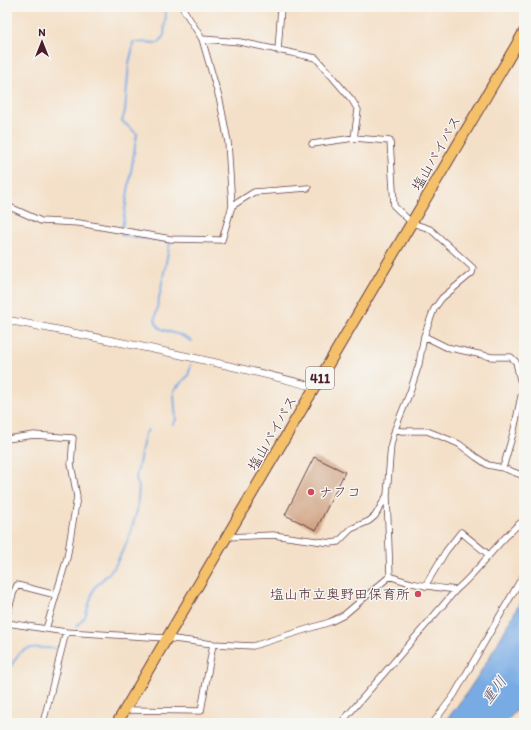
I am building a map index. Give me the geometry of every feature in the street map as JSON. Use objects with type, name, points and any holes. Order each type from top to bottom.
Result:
[{"type":"highway","name":"塩山バイパス","points":[[117,723],[524,32]]},
{"type":"street","points":[[7,208],[12,208],[41,221],[79,223],[171,239],[222,240],[232,206],[228,142],[220,101],[202,39],[182,7]]},
{"type":"street","points":[[278,51],[281,7]]},
{"type":"street","points":[[202,39],[240,42],[316,58],[325,67],[358,110],[354,138]]},
{"type":"street","points":[[312,144],[354,138],[390,141],[394,206],[412,223],[430,229],[473,268],[472,273],[442,298],[434,309],[424,336],[419,364],[403,411],[395,429],[391,444],[387,495],[390,576]]},
{"type":"street","points":[[232,206],[254,192],[308,188]]},
{"type":"street","points":[[7,320],[167,351],[252,370],[314,387]]},
{"type":"street","points":[[424,336],[446,347],[492,357],[511,357],[516,362],[520,380]]},
{"type":"street","points":[[503,468],[514,430],[521,396],[524,392]]},
{"type":"street","points":[[395,429],[401,431],[427,431],[438,435],[459,444],[488,465],[503,468],[524,476]]},
{"type":"street","points":[[7,440],[34,435],[73,438],[71,464],[77,497],[76,510],[67,558],[46,629]]},
{"type":"street","points":[[226,537],[273,536],[331,543],[338,542],[351,529],[374,516],[387,495]]},
{"type":"street","points":[[341,723],[456,590],[466,582],[508,533],[524,520]]},
{"type":"street","points":[[425,586],[446,551],[461,532],[489,555]]},
{"type":"street","points":[[433,723],[454,695],[524,574]]},
{"type":"street","points":[[390,576],[404,582],[456,590]]},
{"type":"street","points":[[7,623],[66,632],[166,638],[213,644],[252,646],[330,622],[344,615],[390,576]]},
{"type":"street","points":[[7,615],[17,585],[56,595]]},
{"type":"street","points":[[43,723],[66,632]]},
{"type":"street","points":[[125,710],[201,711],[213,644]]},
{"type":"water","name":"重川","points":[[524,594],[524,702],[505,723],[444,723],[467,693],[487,661]]},
{"type":"building","points":[[314,457],[345,472],[316,530],[285,515]]},
{"type":"waterway","points":[[122,229],[137,134],[122,121],[125,111],[129,63],[133,42],[159,43],[164,35],[166,13],[158,7]]},
{"type":"waterway","points":[[121,235],[170,242],[155,319],[156,323],[161,329],[180,335],[192,341]]},
{"type":"waterway","points":[[173,424],[176,420],[174,390],[188,376],[191,365]]},
{"type":"waterway","points":[[76,627],[85,617],[94,588],[114,568],[128,540],[137,511],[139,486],[136,478],[145,434],[148,430]]},
{"type":"waterway","points":[[7,673],[17,657],[24,650],[33,648],[55,648]]},
{"type":"place","name":"ナフコ","points":[[311,492]]},
{"type":"place","name":"塩山市立奥野田保育所","points":[[418,594]]}]
